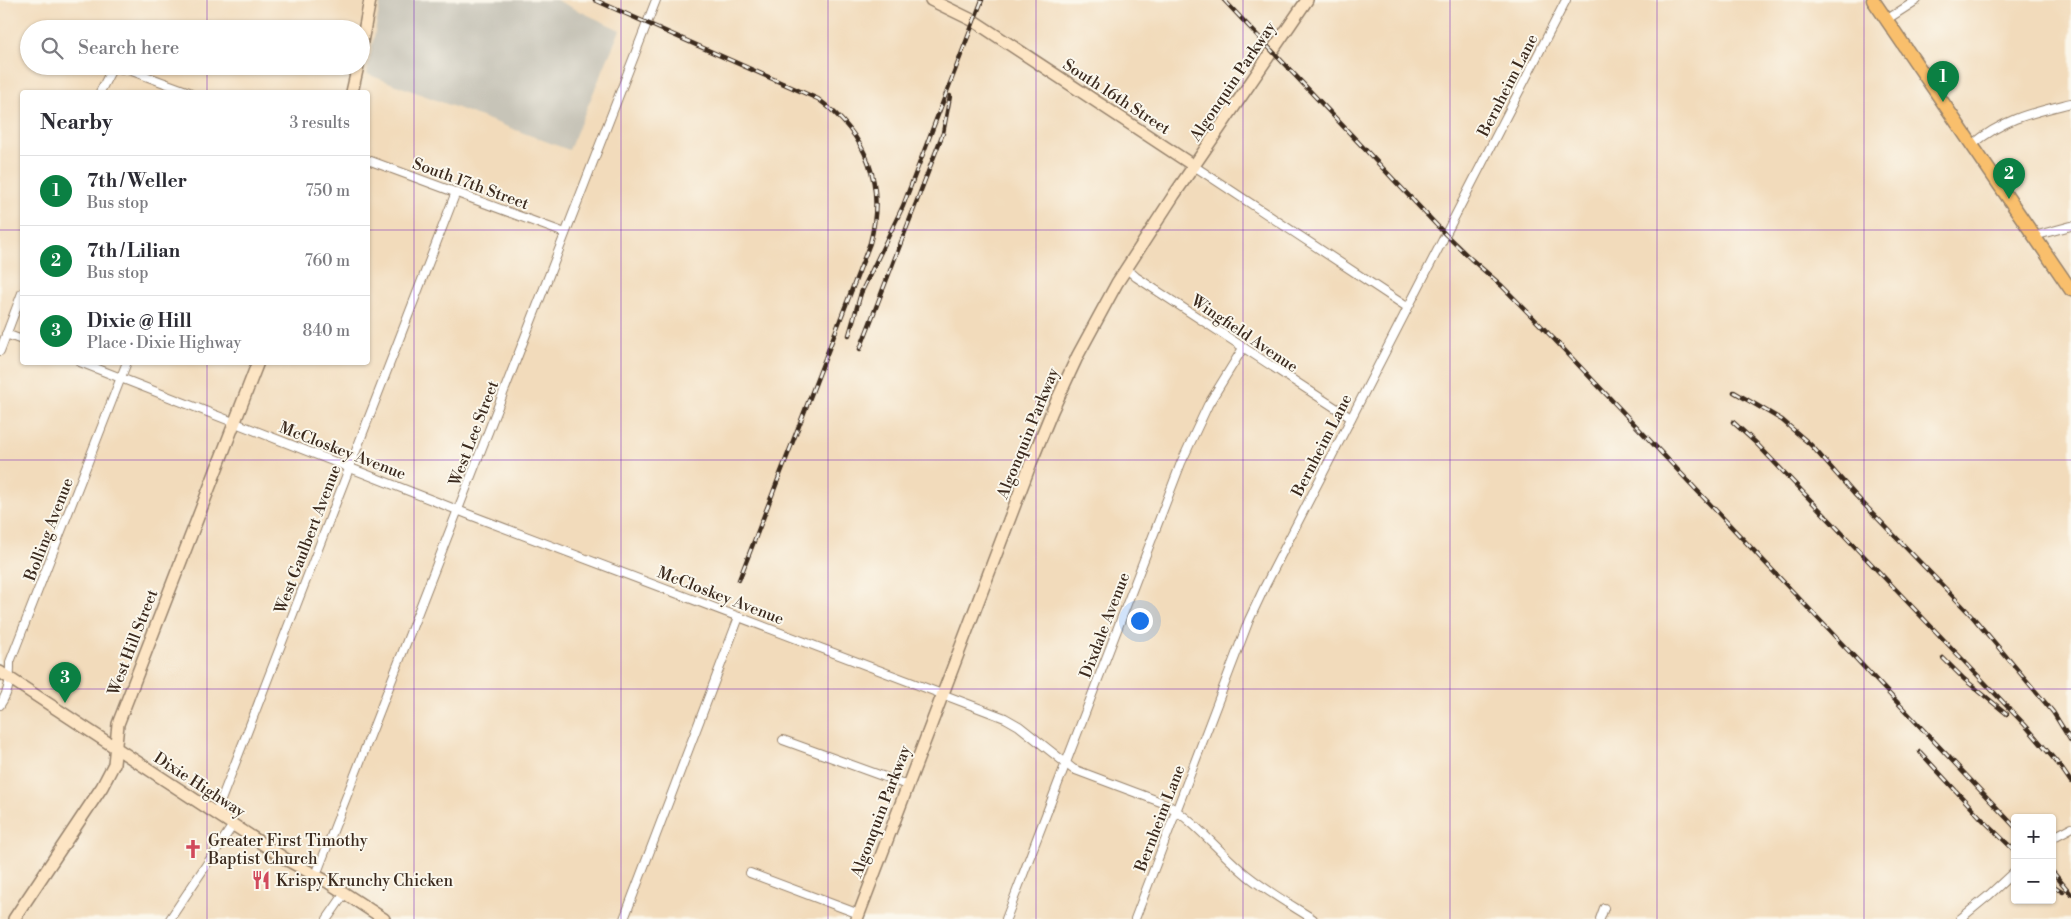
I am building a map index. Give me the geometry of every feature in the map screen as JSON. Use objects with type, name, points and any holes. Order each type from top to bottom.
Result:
[{"type":"main road","points":[[1873,0],[2071,290]]},
{"type":"street","points":[[366,20],[370,0]]},
{"type":"street","name":"West Lee Street","points":[[316,875],[656,0]]},
{"type":"street","name":"South 16th Street","points":[[931,0],[974,21],[1407,306]]},
{"type":"street","name":"Algonquin Parkway","points":[[858,916],[1052,411],[1078,355],[1126,268],[1307,0]]},
{"type":"street","name":"Bernheim Lane","points":[[1135,919],[1253,611],[1407,306],[1566,0]]},
{"type":"street","points":[[1886,20],[1917,0]]},
{"type":"street","points":[[101,90],[109,75]]},
{"type":"street","points":[[143,75],[184,90]]},
{"type":"street","points":[[352,90],[356,75]]},
{"type":"street","points":[[1972,145],[1986,134],[2017,117],[2071,103]]},
{"type":"street","name":"South 17th Street","points":[[370,161],[565,234]]},
{"type":"street","name":"West Gaulbert Avenue","points":[[216,813],[456,192]]},
{"type":"street","points":[[2034,236],[2071,226]]},
{"type":"street","name":"Wingfield Avenue","points":[[1126,268],[1136,277],[1242,348],[1351,418]]},
{"type":"street","points":[[0,350],[20,298]]},
{"type":"street","points":[[6,334],[20,339]]},
{"type":"street","name":"Dixdale Avenue","points":[[1006,919],[1182,463],[1208,406],[1242,348]]},
{"type":"street","name":"McCloskey Avenue","points":[[88,365],[1005,718],[1019,726],[1066,764],[1088,775],[1166,804],[1177,811],[1192,822],[1248,876],[1313,919]]},
{"type":"street","name":"Bolling Avenue","points":[[0,705],[8,693],[10,662],[126,365]]},
{"type":"street","name":"West Hill Street","points":[[14,919],[102,787],[114,764],[118,724],[257,365]]},
{"type":"street","points":[[624,919],[739,617]]},
{"type":"street","name":"Dixie Highway","points":[[0,672],[287,860],[316,875],[384,919]]},
{"type":"street","points":[[783,740],[907,785]]},
{"type":"street","points":[[170,919],[233,825]]},
{"type":"street","points":[[2056,836],[2071,828]]},
{"type":"street","points":[[750,872],[858,916]]},
{"type":"street","points":[[1960,919],[2011,875]]},
{"type":"street","points":[[327,919],[344,893]]},
{"type":"street","points":[[1600,919],[1604,908]]},
{"type":"shaded area","points":[[381,0],[556,0],[620,30],[569,150],[370,75],[370,58]]},
{"type":"railway","points":[[595,0],[818,99],[849,128],[868,162],[873,181],[876,201],[870,243],[739,580]]},
{"type":"railway","points":[[849,335],[861,293],[903,206],[982,0]]},
{"type":"railway","points":[[1224,0],[1445,234],[1502,286],[1553,338],[2011,823]]},
{"type":"railway","points":[[860,349],[943,133],[950,96]]},
{"type":"railway","points":[[1734,392],[1782,420],[1811,445],[1856,496],[1972,616],[2053,712],[2071,741]]},
{"type":"railway","points":[[1733,422],[1756,443],[2025,725],[2071,782]]},
{"type":"railway","points":[[1943,658],[1964,679],[2007,714]]},
{"type":"railway","points":[[1920,752],[1982,819],[2011,847]]},
{"type":"railway","points":[[2056,876],[2071,894]]},
{"type":"railway","points":[[2056,888],[2063,892]]},
{"type":"place","name":"7th / Weller","points":[[1943,102]]},
{"type":"place","name":"7th / Lilian","points":[[2009,199]]},
{"type":"place","name":"Dixie @ Hill","points":[[65,703]]},
{"type":"place","name":"Greater First Timothy Baptist Church","points":[[193,849]]},
{"type":"place","name":"Krispy Krunchy Chicken","points":[[261,880]]}]
